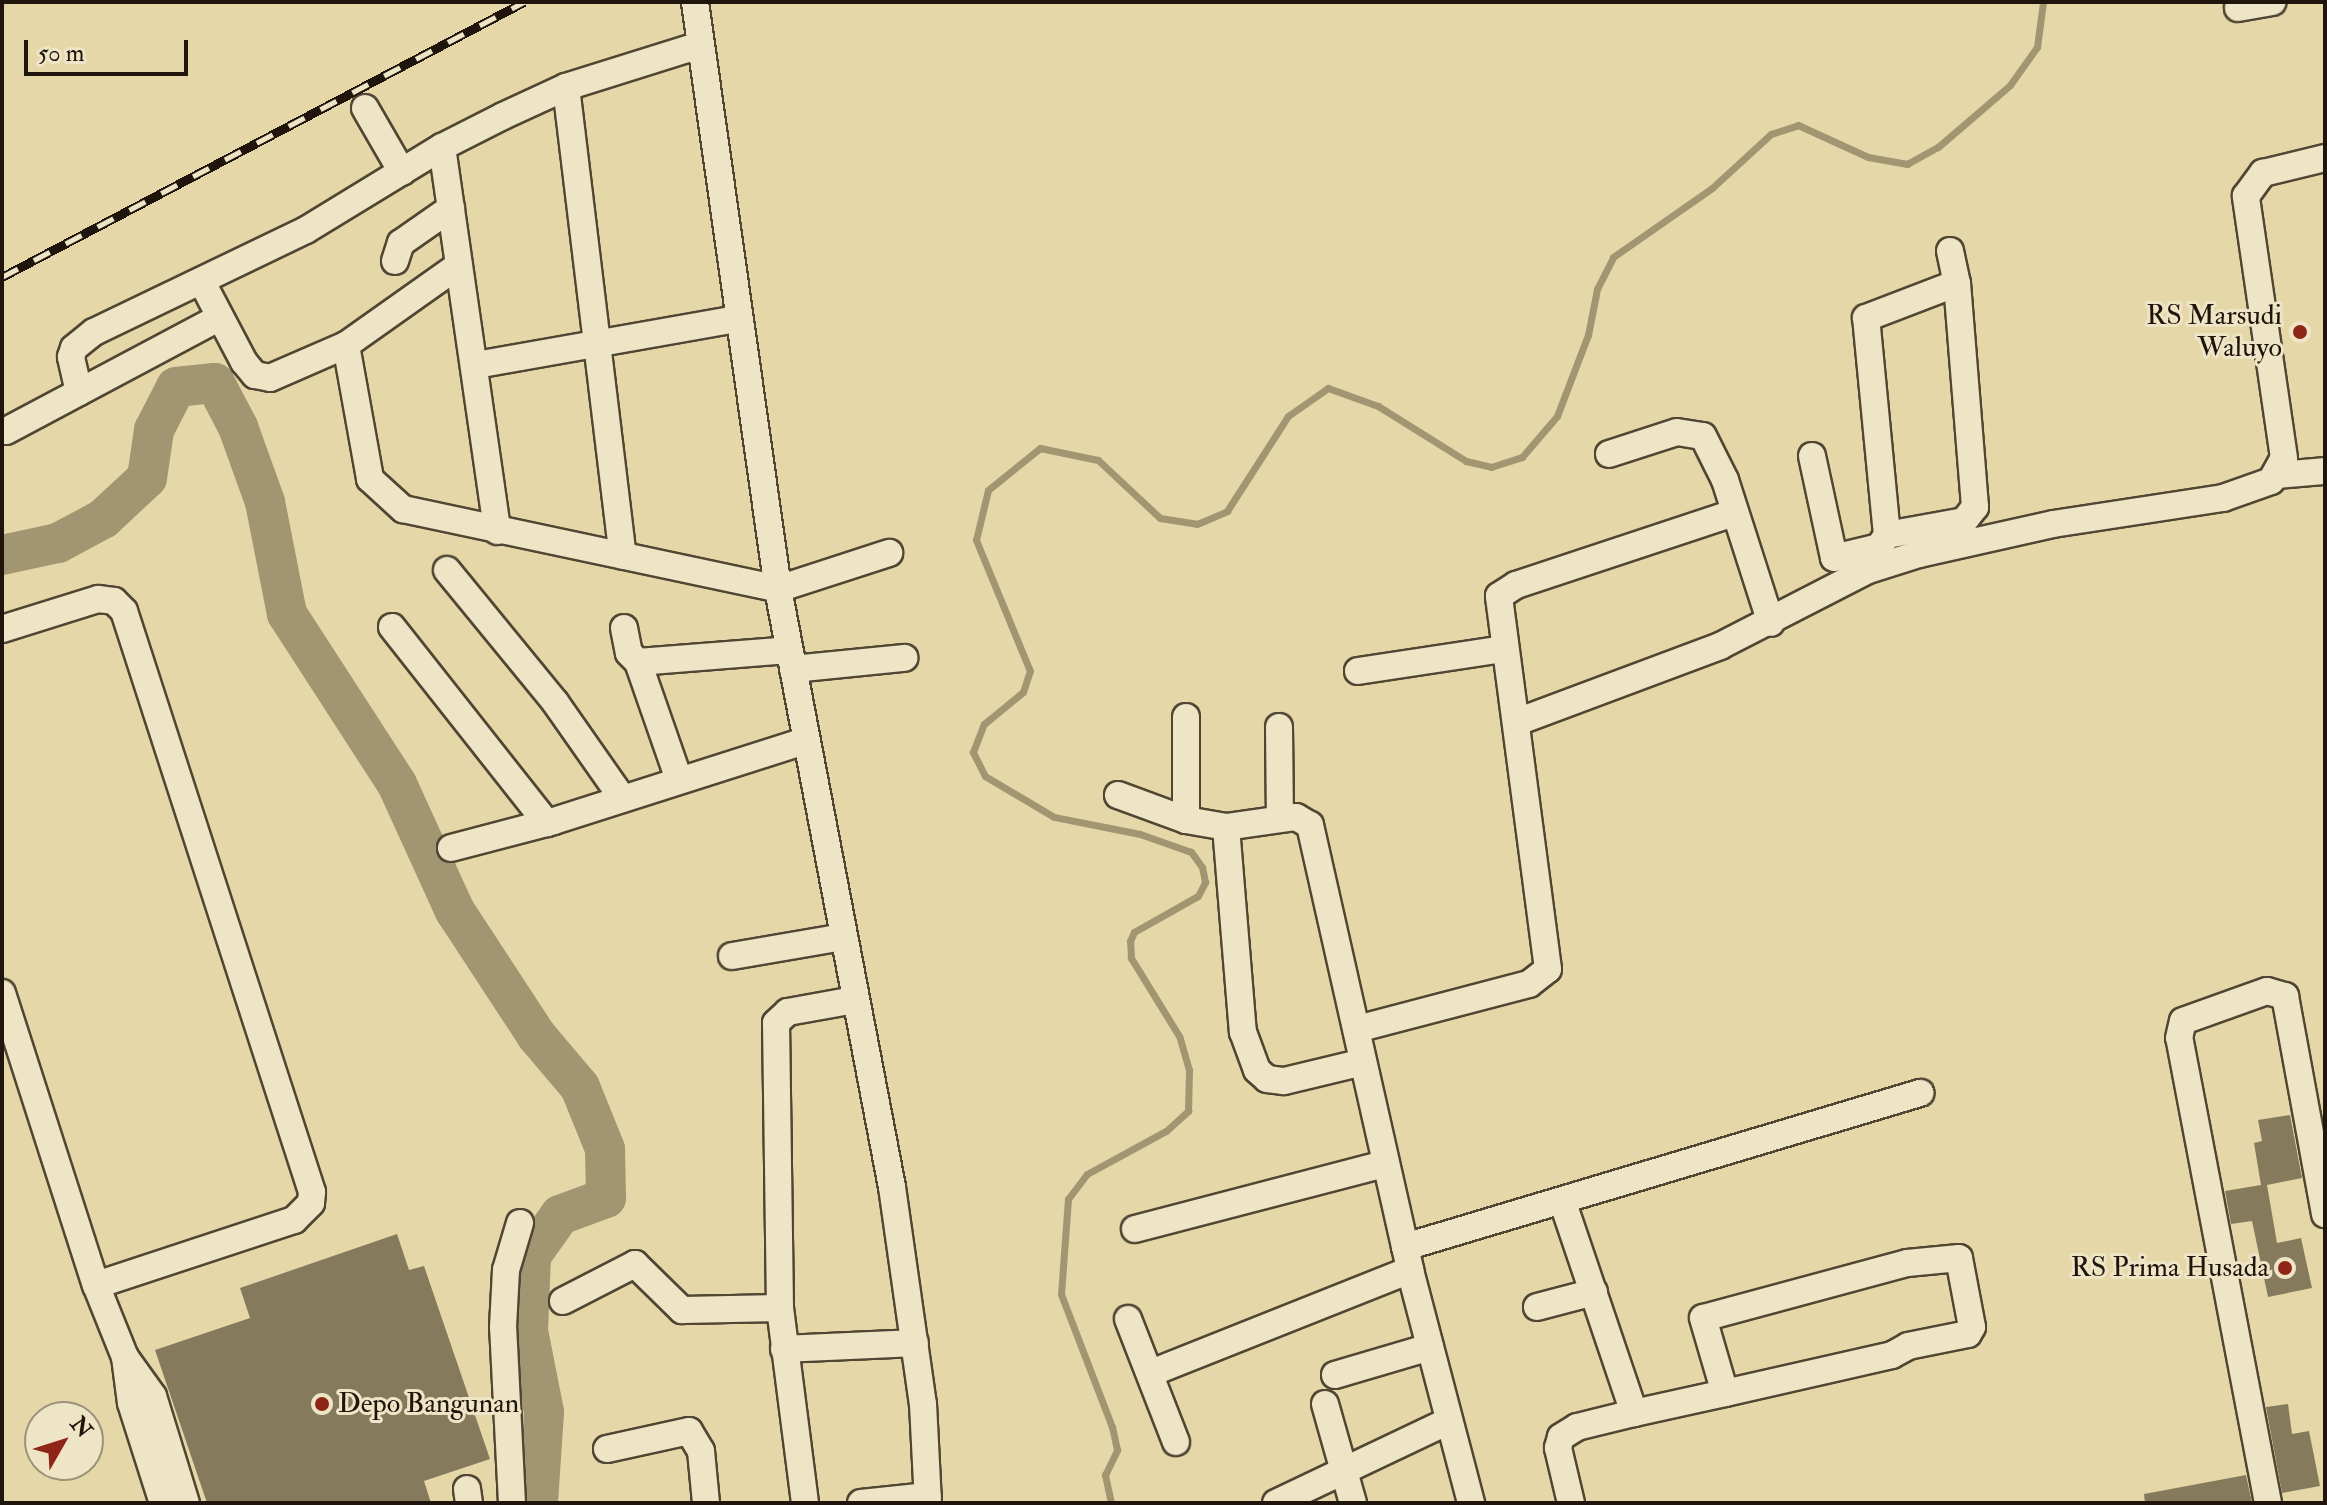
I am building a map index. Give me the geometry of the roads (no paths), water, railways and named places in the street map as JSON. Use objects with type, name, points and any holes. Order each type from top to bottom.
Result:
[{"type":"street","points":[[2238,8],[2272,2]]},
{"type":"street","points":[[698,3],[700,45],[778,589],[915,1343],[928,1500],[861,1503]]},
{"type":"street","points":[[79,392],[71,357],[83,340],[203,284],[442,147],[566,87],[700,45]]},
{"type":"street","points":[[566,87],[623,556]]},
{"type":"street","points":[[365,108],[402,172]]},
{"type":"street","points":[[442,147],[476,365],[497,531]]},
{"type":"street","points":[[2278,475],[2283,449],[2246,196],[2263,173],[2325,158]]},
{"type":"street","points":[[395,261],[401,243],[451,208]]},
{"type":"street","points":[[1947,535],[1970,518],[1975,507],[1957,283],[1950,251]]},
{"type":"street","points":[[203,284],[244,362],[263,378],[346,345],[459,265]]},
{"type":"street","points":[[1812,456],[1834,558],[1879,547],[1887,535],[1866,318],[1957,283]]},
{"type":"street","points":[[6,431],[220,317]]},
{"type":"street","points":[[476,365],[738,319]]},
{"type":"street","points":[[346,345],[362,451],[376,490],[403,509],[778,589],[889,553]]},
{"type":"street","points":[[1609,454],[1677,432],[1696,432],[1718,462],[1771,623]]},
{"type":"street","points":[[1517,722],[1771,623],[1917,542],[1947,535],[2223,498],[2262,487],[2278,475],[2325,471]]},
{"type":"street","points":[[1357,1029],[1535,982],[1548,969],[1517,722],[1497,603],[1510,587],[1734,513]]},
{"type":"street","points":[[1887,535],[1917,542]]},
{"type":"street","points":[[447,570],[555,702],[623,799]]},
{"type":"street","points":[[2,629],[98,599],[114,601],[124,611],[312,1192],[311,1203],[294,1220],[96,1285]]},
{"type":"street","points":[[392,627],[547,823]]},
{"type":"street","points":[[624,628],[629,653],[638,662],[679,780]]},
{"type":"street","points":[[1358,671],[1503,649]]},
{"type":"street","points":[[638,662],[904,658]]},
{"type":"street","points":[[1186,717],[1186,820]]},
{"type":"street","points":[[1279,727],[1280,818]]},
{"type":"street","points":[[451,848],[547,823],[805,741]]},
{"type":"street","points":[[1118,795],[1186,820],[1226,827],[1280,818],[1302,818],[1310,825],[1385,1164],[1471,1503]]},
{"type":"street","points":[[1226,827],[1243,1032],[1257,1070],[1267,1079],[1284,1081],[1363,1062]]},
{"type":"street","points":[[732,956],[843,937]]},
{"type":"street","points":[[2268,1503],[2179,1038],[2183,1021],[2267,991],[2285,996],[2325,1214]]},
{"type":"street","points":[[2,993],[96,1285],[125,1357],[153,1396],[186,1503]]},
{"type":"street","points":[[805,1503],[780,1308],[776,1023],[788,1012],[855,1000]]},
{"type":"street","points":[[1151,1373],[1408,1259],[1563,1203],[1920,1093]]},
{"type":"street","points":[[1135,1229],[1385,1164]]},
{"type":"street","points":[[1563,1203],[1634,1413]]},
{"type":"street","points":[[512,1503],[503,1327],[506,1270],[520,1223]]},
{"type":"street","points":[[1571,1503],[1559,1456],[1561,1437],[1577,1427],[1725,1393],[1968,1334],[1972,1327],[1959,1258],[1907,1263],[1703,1318],[1725,1393]]},
{"type":"street","points":[[563,1301],[635,1264],[682,1310],[780,1308]]},
{"type":"street","points":[[1537,1307],[1594,1292]]},
{"type":"street","points":[[1128,1319],[1176,1442]]},
{"type":"street","points":[[784,1349],[915,1343]]},
{"type":"street","points":[[1335,1375],[1430,1347]]},
{"type":"street","points":[[125,1357],[131,1403],[163,1503]]},
{"type":"street","points":[[1325,1404],[1347,1468],[1353,1503]]},
{"type":"street","points":[[1276,1503],[1449,1421]]},
{"type":"street","points":[[607,1449],[689,1431],[701,1451],[706,1503]]},
{"type":"waterway","points":[[1111,1503],[1105,1475],[1117,1450],[1112,1427],[1061,1294],[1068,1199],[1087,1174],[1166,1131],[1188,1111],[1189,1070],[1179,1036],[1131,958],[1130,941],[1134,932],[1198,896],[1205,882],[1202,867],[1191,852],[1140,834],[1054,817],[985,776],[973,752],[984,724],[1023,692],[1030,671],[976,540],[988,490],[1040,448],[1098,460],[1160,518],[1197,524],[1227,511],[1288,416],[1328,388],[1378,406],[1466,461],[1491,467],[1522,457],[1557,416],[1588,335],[1597,289],[1613,257],[1712,188],[1771,134],[1798,125],[1868,157],[1907,164],[1938,147],[2010,85],[2037,47],[2043,2]]},
{"type":"waterway","points":[[2,555],[58,543],[103,519],[147,478],[154,430],[176,387],[215,383],[238,427],[265,502],[287,614],[397,784],[455,911],[536,1035],[580,1087],[605,1149],[606,1198],[560,1215],[531,1256],[528,1331],[544,1412],[538,1503]]},
{"type":"railway","points":[[2,277],[524,2]]},
{"type":"place","name":"RS Marsudi Waluyo","points":[[2300,332]]},
{"type":"place","name":"RS Prima Husada","points":[[2285,1268]]},
{"type":"place","name":"Depo Bangunan","points":[[322,1404]]}]
